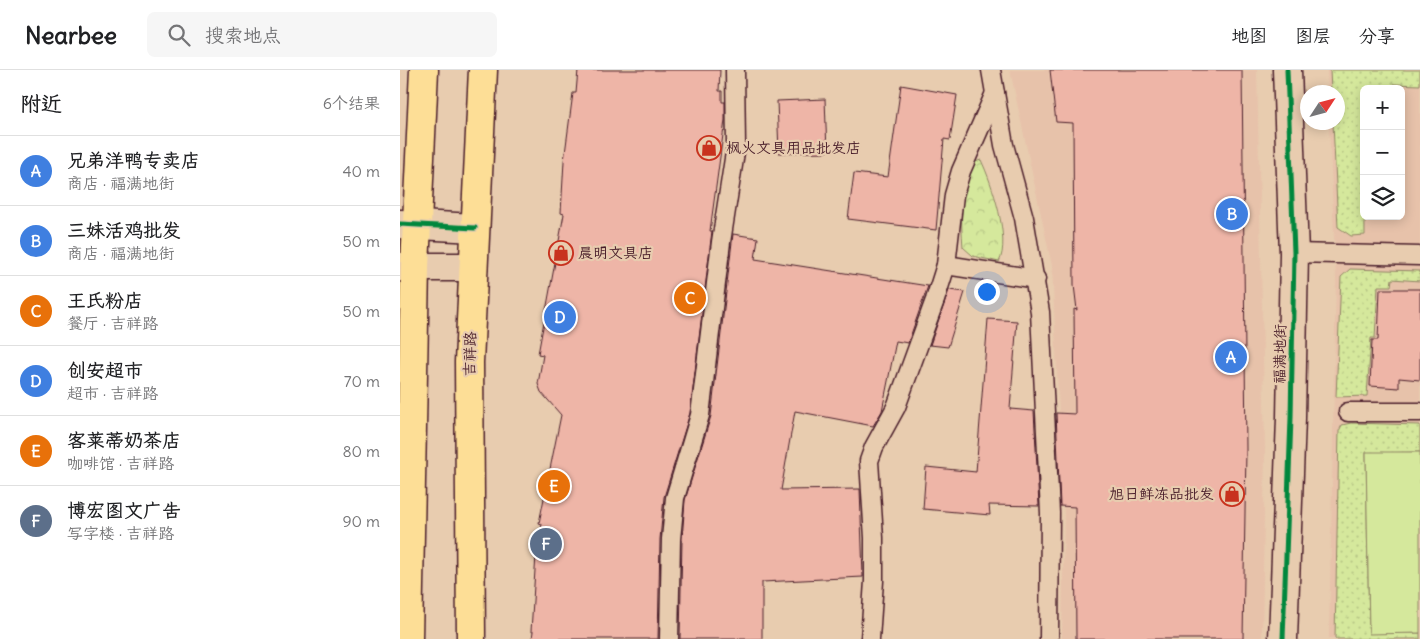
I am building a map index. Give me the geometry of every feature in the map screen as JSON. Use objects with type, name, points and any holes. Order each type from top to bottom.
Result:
[{"type":"main road","points":[[408,639],[409,224],[424,70]]},
{"type":"main road","name":"吉祥路","points":[[471,639],[469,397],[472,267],[483,70]]},
{"type":"street","name":"福满地街","points":[[1283,639],[1291,418],[1294,253],[1287,70]]},
{"type":"street","points":[[409,224],[475,228]]},
{"type":"street","points":[[408,267],[472,267]]},
{"type":"lane","points":[[669,639],[671,539],[676,498],[700,414],[721,242],[736,146],[735,70]]},
{"type":"lane","points":[[991,70],[1004,145],[1024,218],[1036,278],[1048,465],[1049,639]]},
{"type":"lane","points":[[870,639],[874,581],[874,538],[869,461],[874,447],[896,407],[946,265],[954,195],[960,171],[994,93]]},
{"type":"lane","points":[[1294,253],[1420,256]]},
{"type":"lane","points":[[946,265],[1036,278]]},
{"type":"lane","points":[[1348,412],[1420,412]]},
{"type":"shaded area","points":[[1010,70],[1257,70],[1265,450],[1262,639],[1062,639],[1064,515],[1052,266]]},
{"type":"shaded area","points":[[1327,70],[1420,70],[1420,639],[1329,639],[1336,279],[1329,130],[1345,130],[1345,85],[1328,85]]},
{"type":"green space","points":[[1330,70],[1420,70],[1420,85],[1360,85],[1360,220],[1365,220],[1365,235],[1351,236],[1338,227],[1333,130],[1345,130],[1345,85],[1331,85]]},
{"type":"green space","points":[[981,160],[999,211],[1003,240],[999,262],[973,256],[963,247],[962,203],[966,181],[975,162]]},
{"type":"green space","points":[[1350,269],[1420,271],[1420,281],[1392,279],[1391,286],[1378,286],[1375,338],[1371,338],[1367,396],[1336,397],[1341,277]]},
{"type":"green space","points":[[1351,423],[1420,425],[1420,452],[1366,453],[1369,633],[1420,633],[1420,639],[1335,639],[1339,431],[1342,425]]},
{"type":"green space","points":[[1366,452],[1420,452],[1420,633],[1369,634]]},
{"type":"building","points":[[578,70],[720,70],[719,91],[722,91],[722,102],[725,102],[725,120],[710,231],[712,231],[690,413],[664,497],[660,539],[658,639],[532,639],[536,555],[542,524],[539,523],[561,415],[541,392],[538,384],[543,355],[538,354],[564,214],[561,213],[564,161],[573,93],[576,93]]},
{"type":"building","points":[[1050,70],[1242,70],[1246,449],[1243,639],[1076,639],[1075,507],[1060,506],[1056,413],[1075,414],[1074,309],[1077,310],[1074,285],[1073,123],[1056,122]]},
{"type":"building","points":[[901,85],[957,95],[950,140],[944,139],[936,230],[848,219],[854,173],[888,177]]},
{"type":"building","points":[[825,99],[827,152],[779,153],[777,101]]},
{"type":"building","points":[[733,234],[758,238],[755,259],[928,286],[908,343],[896,341],[882,411],[873,426],[795,411],[781,490],[860,489],[863,577],[762,582],[762,639],[680,639],[682,540],[685,500],[711,416]]},
{"type":"building","points":[[1380,289],[1420,289],[1420,380],[1399,378],[1399,388],[1370,386],[1372,340],[1378,340]]},
{"type":"building","points":[[949,290],[965,292],[948,347],[930,345]]},
{"type":"building","points":[[988,319],[1017,321],[1010,409],[1034,411],[1039,506],[989,505],[990,515],[923,509],[926,467],[976,472]]},
{"type":"cycle path","points":[[1283,639],[1291,418],[1294,253],[1287,70]]},
{"type":"cycle path","points":[[400,224],[475,228]]},
{"type":"place","name":"枫火文具用品批发店","points":[[709,148]]},
{"type":"place","name":"三妹活鸡批发","points":[[1232,214]]},
{"type":"place","name":"晨明文具店","points":[[561,253]]},
{"type":"place","name":"王氏粉店","points":[[690,298]]},
{"type":"place","name":"创安超市","points":[[560,317]]},
{"type":"place","name":"兄弟洋鸭专卖店","points":[[1231,357]]},
{"type":"place","name":"客莱蒂奶茶店","points":[[554,486]]},
{"type":"place","name":"旭日鲜冻品批发","points":[[1232,494]]},
{"type":"place","name":"博宏图文广告","points":[[546,544]]}]
